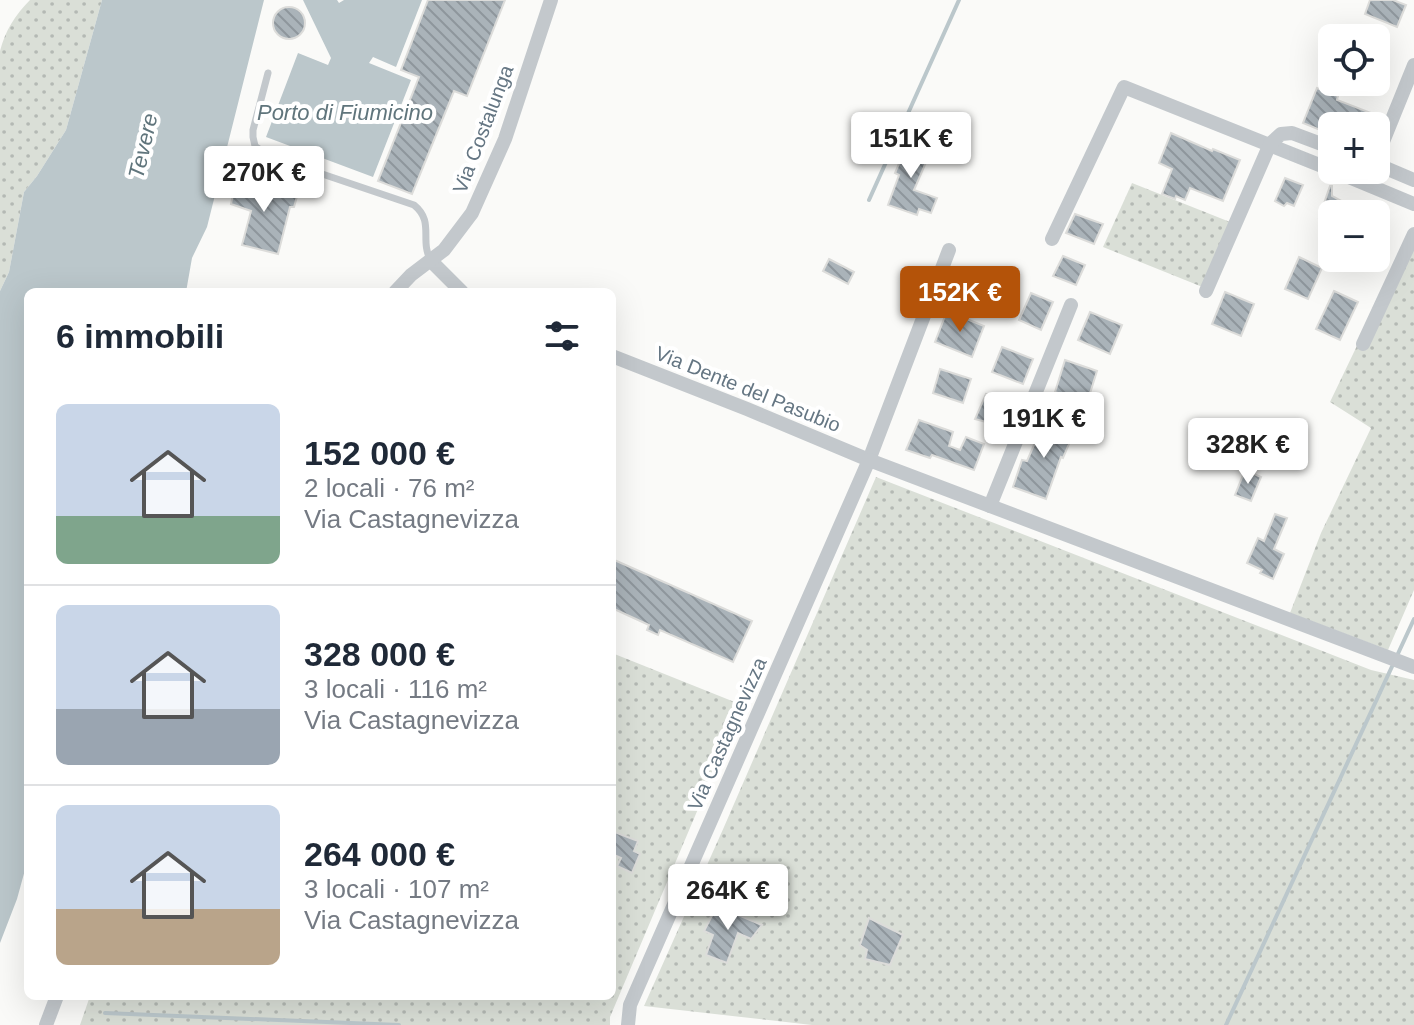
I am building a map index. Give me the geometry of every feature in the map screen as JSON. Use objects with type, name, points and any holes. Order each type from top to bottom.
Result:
[{"type":"street","name":"Via Costalunga","points":[[399,288],[444,250],[461,229],[483,191],[508,131],[551,0]]},
{"type":"street","points":[[1390,126],[1414,65]]},
{"type":"street","points":[[1052,239],[1124,87],[1318,164]]},
{"type":"street","points":[[1206,291],[1270,144],[1281,134],[1292,133],[1318,143]]},
{"type":"street","points":[[1390,169],[1414,180]]},
{"type":"street","points":[[1380,184],[1414,204]]},
{"type":"street","points":[[1363,344],[1414,234]]},
{"type":"street","name":"Via Castagnevizza","points":[[628,1025],[630,1005],[869,460],[949,250]]},
{"type":"street","points":[[431,261],[458,288]]},
{"type":"street","points":[[990,506],[1071,305]]},
{"type":"street","name":"Via Dente del Pasubio","points":[[616,358],[869,460]]},
{"type":"street","points":[[869,460],[1414,667]]},
{"type":"street","points":[[46,1025],[55,1000]]},
{"type":"lane","points":[[268,73],[253,130],[255,146],[269,156],[414,205],[425,217],[426,250],[431,261]]},
{"type":"shaded area","points":[[30,0],[102,0],[66,130],[24,192],[9,272],[0,291],[0,51],[11,24]]},
{"type":"shaded area","points":[[1132,183],[1230,222],[1205,288],[1103,247]]},
{"type":"shaded area","points":[[1414,227],[1414,590],[1388,650],[1290,613],[1321,533],[1371,428],[1330,402]]},
{"type":"shaded area","points":[[876,477],[1371,670],[1414,680],[1414,1025],[812,1025],[644,1006]]},
{"type":"shaded area","points":[[616,655],[742,705],[610,1017],[610,1025],[80,1025],[89,1000],[616,1000]]},
{"type":"water","name":"Tevere","points":[[102,0],[264,0],[207,227],[192,258],[187,288],[24,288],[24,874],[0,943],[0,291],[9,272],[24,192],[66,130]]},
{"type":"water","name":"Porto di Fiumicino","points":[[303,0],[337,0],[339,3],[344,0],[422,0],[396,67],[373,57],[369,63],[411,80],[373,177],[266,137],[298,53],[328,65],[331,58]]},
{"type":"building","points":[[428,0],[505,0],[467,96],[454,91],[412,194],[378,181],[419,77],[401,70]]},
{"type":"building","points":[[1370,0],[1393,0],[1406,5],[1397,27],[1365,14]]},
{"type":"building","points":[[289,7],[300,12],[305,23],[300,34],[289,39],[278,34],[273,23],[278,12]]},
{"type":"building","points":[[1317,88],[1318,96],[1338,96],[1337,100],[1368,112],[1318,112],[1318,129],[1303,123]]},
{"type":"building","points":[[913,130],[924,135],[915,154],[927,160],[914,190],[937,198],[931,213],[919,209],[917,215],[888,205],[899,175],[895,173]]},
{"type":"building","points":[[1171,133],[1240,160],[1223,201],[1190,188],[1185,200],[1162,194],[1172,169],[1159,163]]},
{"type":"building","points":[[1285,178],[1303,185],[1294,206],[1287,203],[1284,206],[1275,201]]},
{"type":"building","points":[[236,179],[298,193],[294,207],[290,207],[278,254],[242,245],[251,211],[231,204]]},
{"type":"building","points":[[1332,186],[1332,196],[1339,200],[1325,200]]},
{"type":"building","points":[[1075,214],[1103,224],[1094,244],[1066,233]]},
{"type":"building","points":[[1063,256],[1085,265],[1076,285],[1053,276]]},
{"type":"building","points":[[1299,257],[1318,266],[1320,272],[1308,299],[1285,289]]},
{"type":"building","points":[[829,259],[854,272],[848,284],[823,271]]},
{"type":"building","points":[[952,270],[965,275],[969,272],[1001,283],[994,302],[977,296],[975,300],[945,289]]},
{"type":"building","points":[[1334,291],[1358,302],[1340,340],[1316,329]]},
{"type":"building","points":[[1225,292],[1254,304],[1241,336],[1212,324]]},
{"type":"building","points":[[1031,293],[1053,302],[1041,330],[1019,320]]},
{"type":"building","points":[[947,311],[984,326],[972,357],[935,342]]},
{"type":"building","points":[[1090,312],[1122,325],[1110,354],[1078,340]]},
{"type":"building","points":[[1002,347],[1033,359],[1023,384],[992,372]]},
{"type":"building","points":[[1065,360],[1097,371],[1087,403],[1055,392]]},
{"type":"building","points":[[940,369],[971,379],[963,403],[933,393]]},
{"type":"building","points":[[986,394],[1014,405],[1006,425],[975,419]]},
{"type":"building","points":[[919,420],[953,432],[949,446],[960,450],[966,437],[984,444],[974,470],[932,455],[930,458],[906,450]]},
{"type":"building","points":[[1044,422],[1075,430],[1061,457],[1046,499],[1013,487],[1022,460],[1027,461]]},
{"type":"building","points":[[1245,470],[1261,477],[1251,501],[1235,495]]},
{"type":"building","points":[[1275,514],[1287,518],[1274,549],[1284,554],[1273,579],[1247,563],[1258,538],[1264,541]]},
{"type":"building","points":[[616,561],[752,621],[733,662],[660,630],[658,635],[647,630],[649,625],[616,610]]},
{"type":"building","points":[[616,833],[638,841],[634,851],[640,854],[632,873],[617,866],[621,858],[616,856]]},
{"type":"building","points":[[717,906],[762,925],[751,939],[738,933],[727,963],[706,955],[713,935],[704,931]]},
{"type":"building","points":[[869,918],[903,935],[890,965],[865,959],[867,950],[860,945]]},
{"type":"waterway","points":[[869,200],[959,0]]},
{"type":"waterway","points":[[1226,1025],[1414,619]]},
{"type":"waterway","points":[[105,1013],[399,1025]]}]
